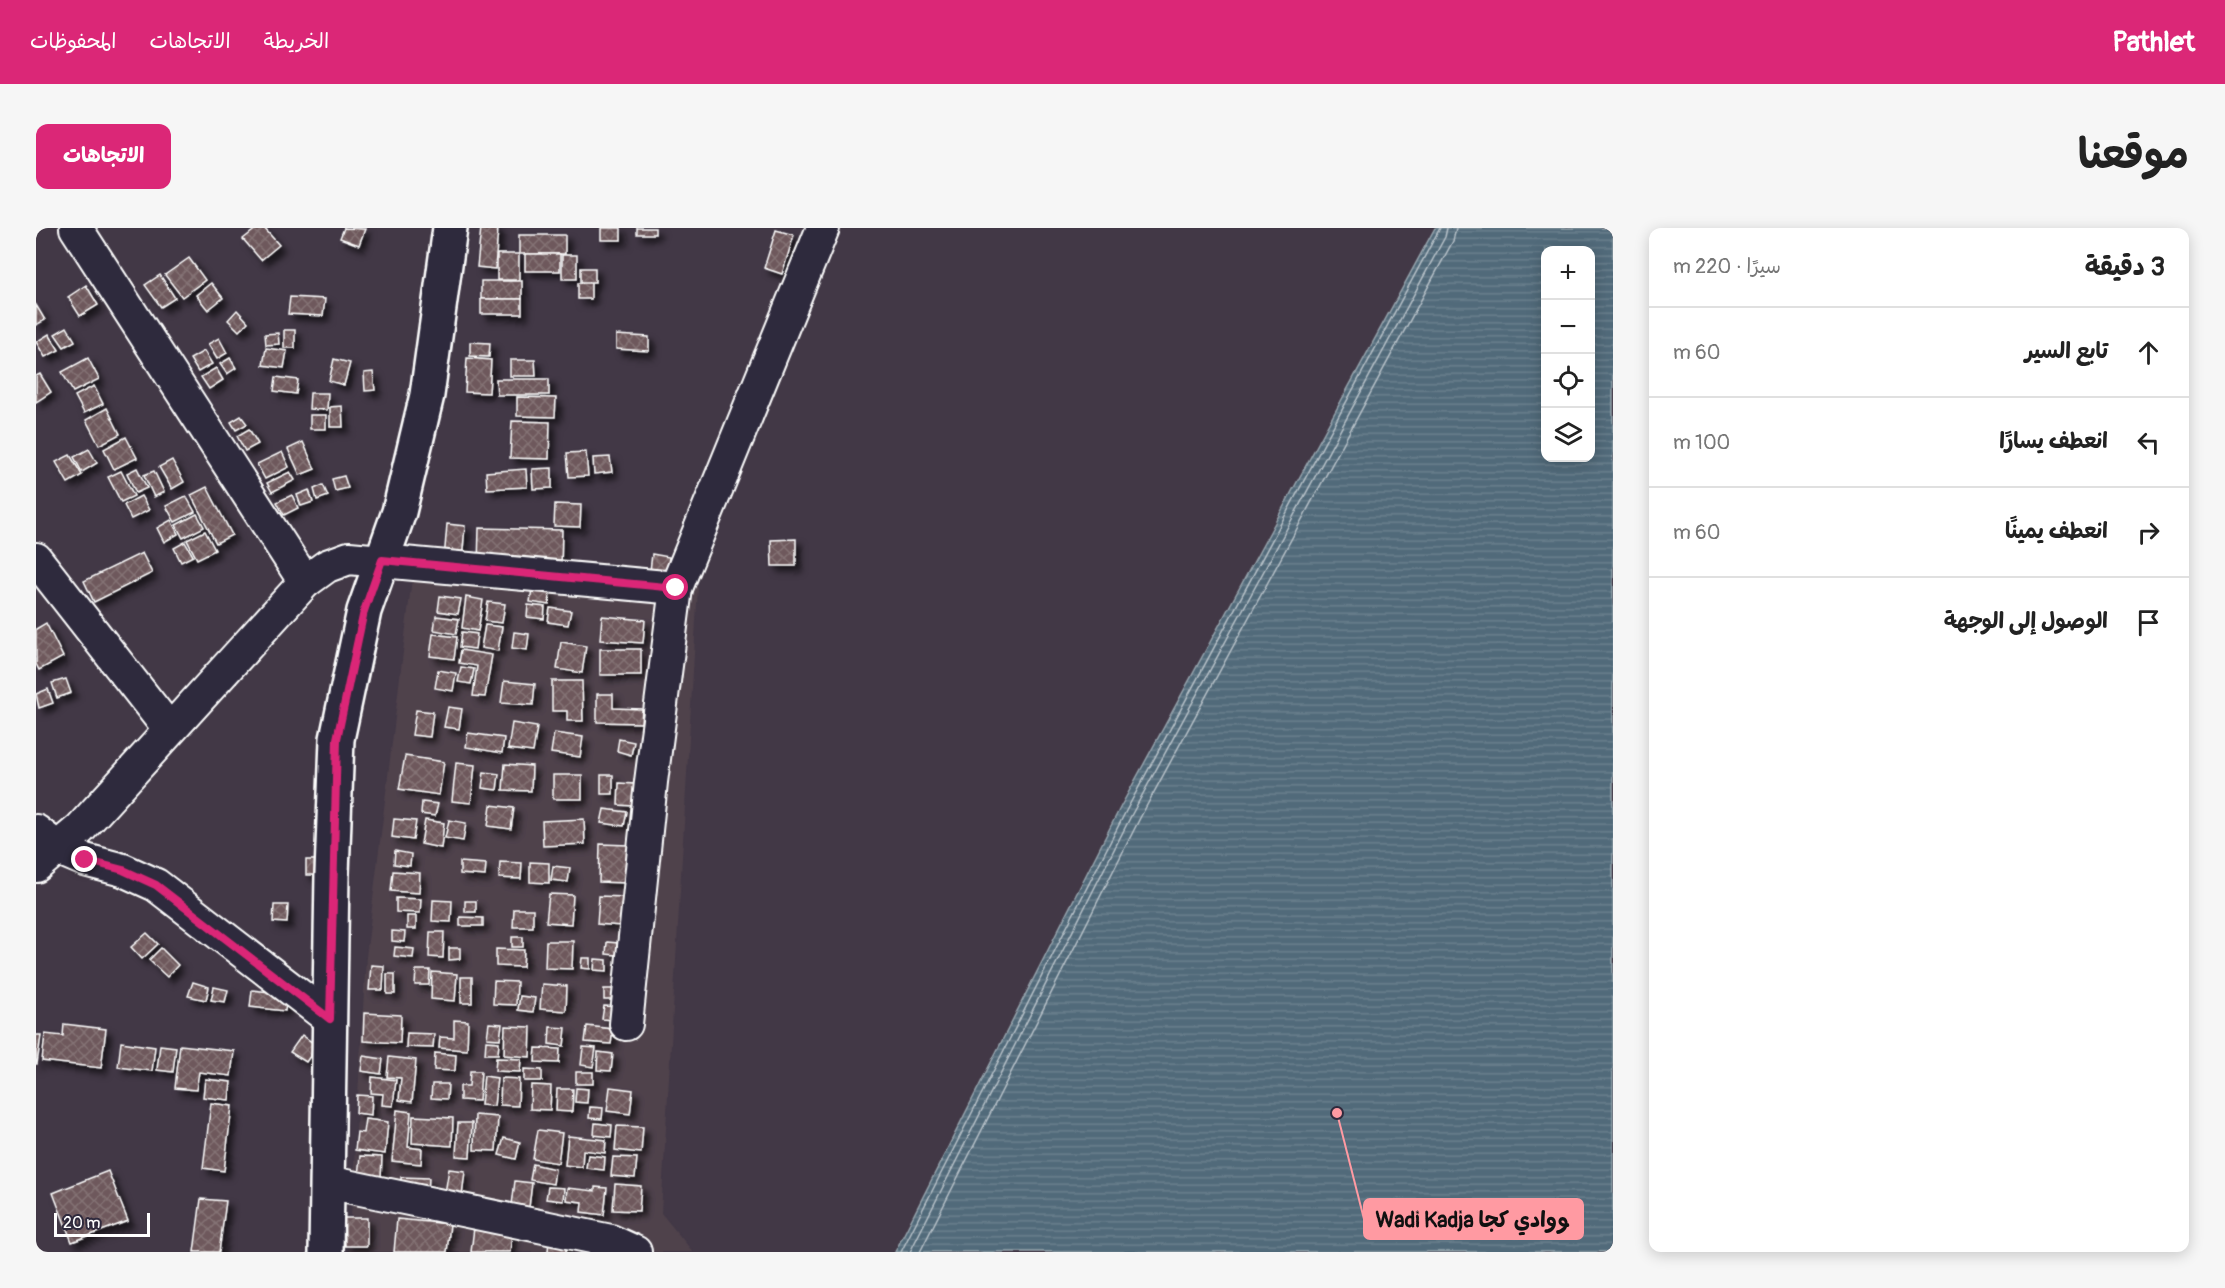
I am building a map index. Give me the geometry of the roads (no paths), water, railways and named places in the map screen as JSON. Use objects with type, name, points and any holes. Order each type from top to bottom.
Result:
[{"type":"street","points":[[76,228],[305,582]]},
{"type":"street","points":[[326,1252],[337,739],[364,611],[399,512],[427,394],[450,228]]},
{"type":"street","points":[[626,1024],[651,782],[676,588],[823,228]]},
{"type":"street","points":[[44,849],[169,729],[305,582],[327,566],[349,558],[382,560],[676,588]]},
{"type":"street","points":[[36,559],[169,729]]},
{"type":"street","points":[[44,849],[123,870],[156,885],[330,1019]]},
{"type":"street","points":[[327,1182],[611,1241],[635,1252]]},
{"type":"water","points":[[1435,228],[1613,228],[1613,1252],[895,1252],[1120,808]]},
{"type":"place","name":"Wadi Kadja ووادي كجا","points":[[1337,1113]]}]
